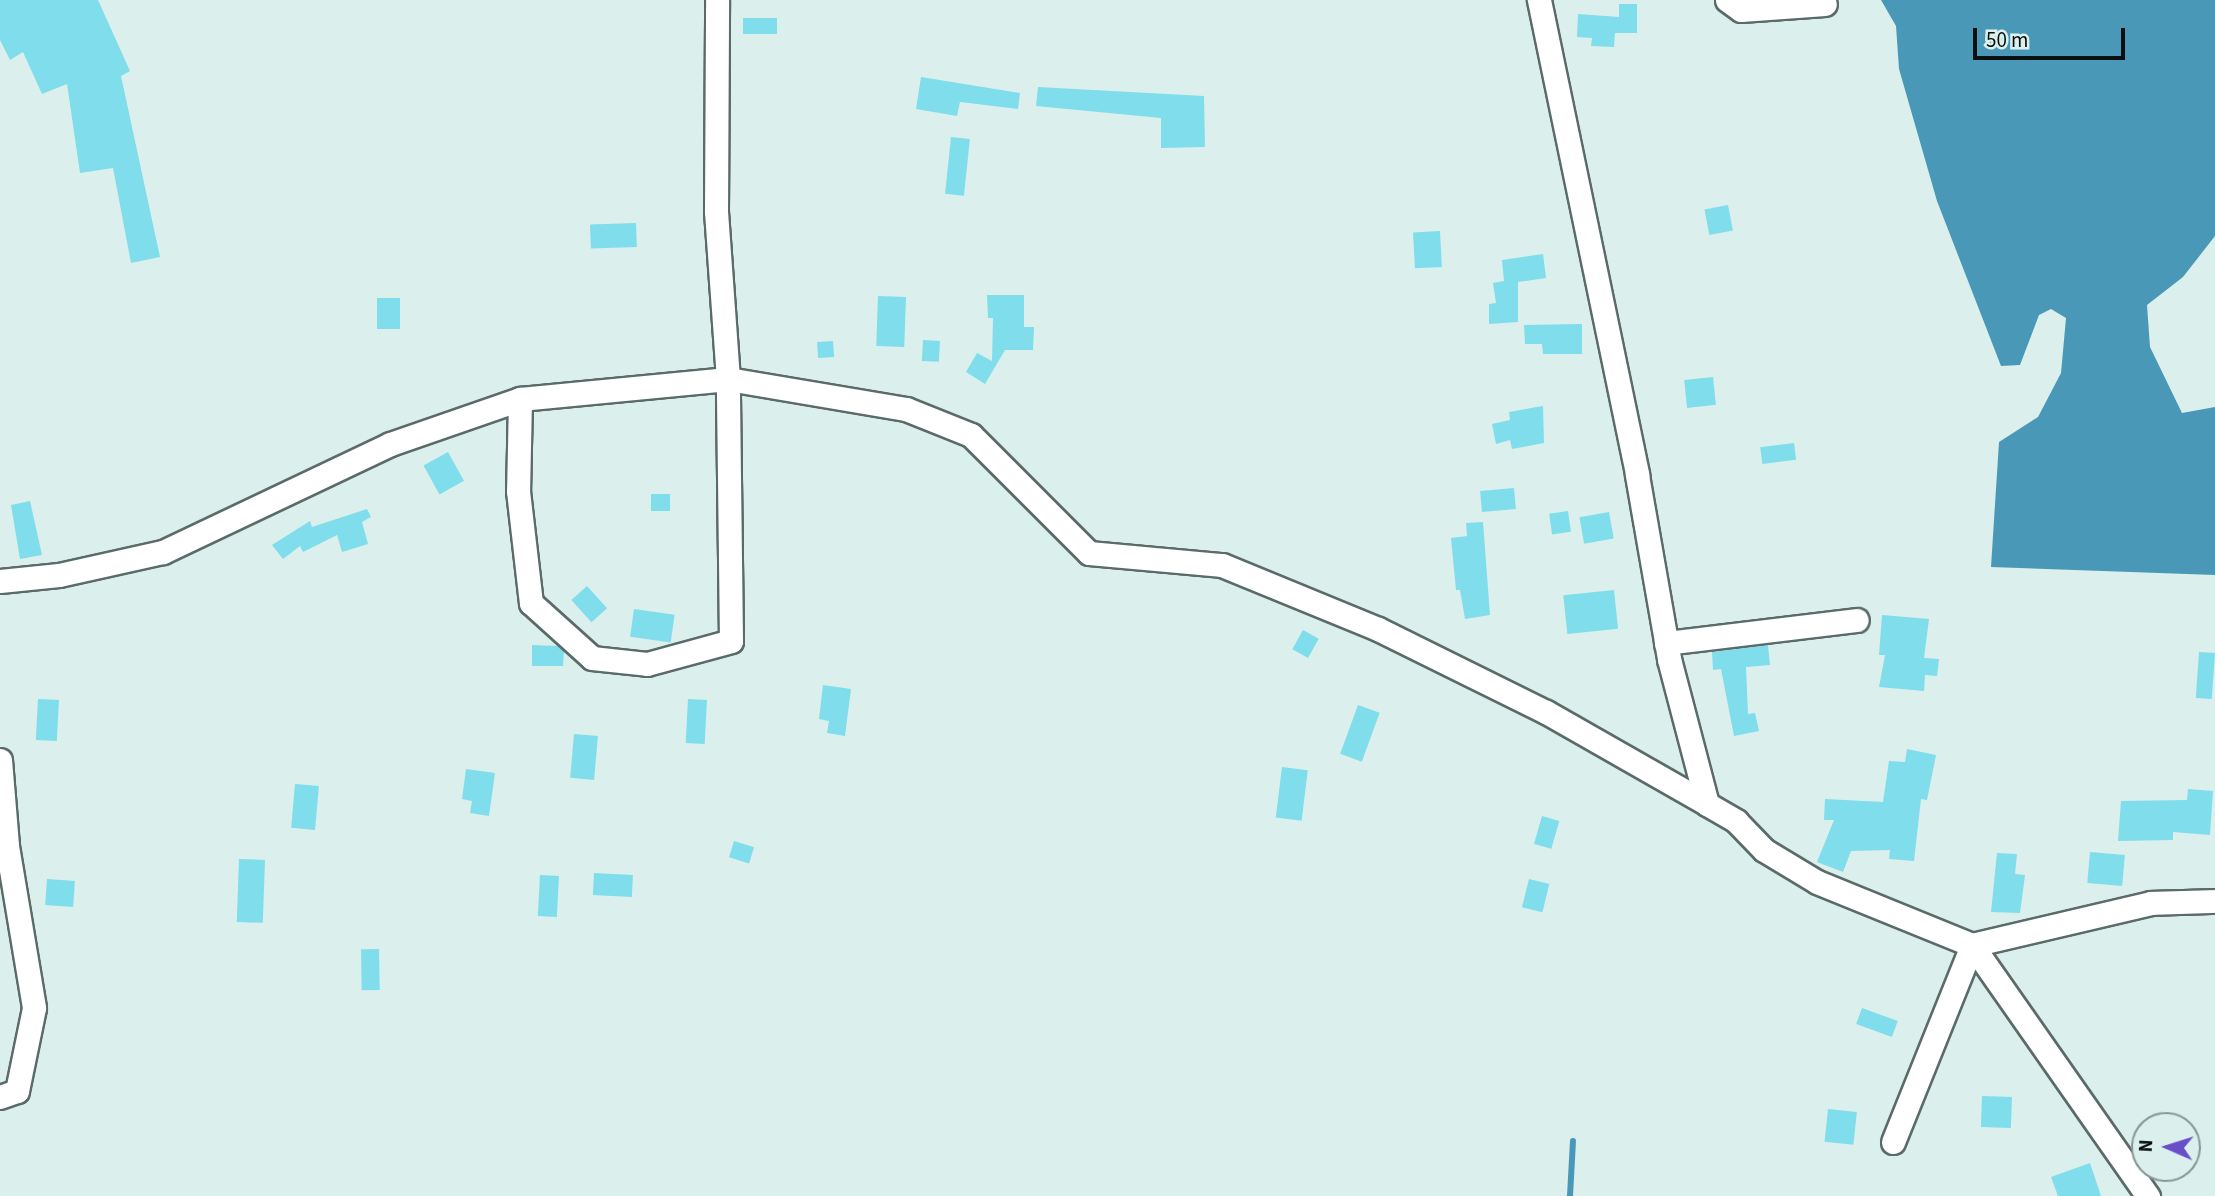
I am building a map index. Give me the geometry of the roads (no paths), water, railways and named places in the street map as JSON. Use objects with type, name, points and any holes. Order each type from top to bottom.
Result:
[{"type":"street","points":[[520,399],[518,491],[531,603],[592,658],[647,664],[731,641],[728,379],[716,211],[717,0]]},
{"type":"street","points":[[1539,0],[1637,475],[1666,643],[1707,804]]},
{"type":"street","points":[[1727,0],[1741,10],[1825,4]]},
{"type":"street","points":[[0,581],[59,575],[163,552],[390,444],[520,399],[728,379],[906,409],[971,435],[1089,553],[1222,565],[1354,619],[1546,712],[1736,821],[1764,850],[1817,882],[1972,944],[2148,1196]]},
{"type":"street","points":[[1666,643],[1857,620]]},
{"type":"street","points":[[0,760],[7,846],[34,1008],[17,1091],[0,1097]]},
{"type":"street","points":[[1972,944],[2151,904],[2215,901]]},
{"type":"street","points":[[1893,1142],[1972,944]]},
{"type":"water","points":[[1881,0],[2215,0],[2215,236],[2183,277],[2147,305],[2150,347],[2182,413],[2215,407],[2215,575],[1991,567],[1999,442],[2038,417],[2061,373],[2066,318],[2051,309],[2039,315],[2020,365],[2001,366],[1937,201],[1899,69],[1896,26]]},
{"type":"waterway","points":[[1570,1196],[1573,1141]]}]
